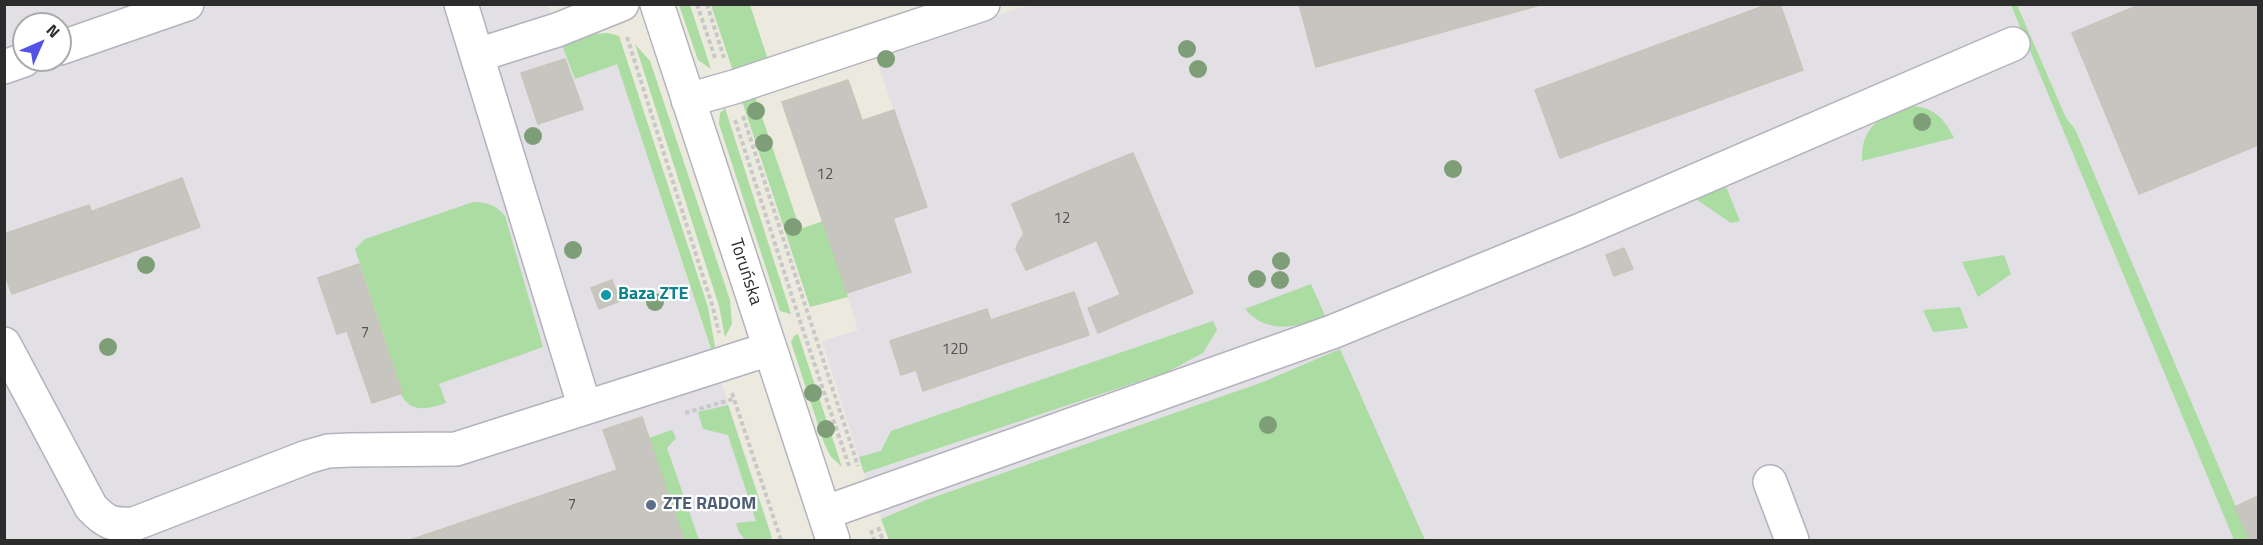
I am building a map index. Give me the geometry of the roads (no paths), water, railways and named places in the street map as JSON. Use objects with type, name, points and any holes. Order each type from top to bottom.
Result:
[{"type":"street","points":[[72,44],[187,4]]},
{"type":"street","points":[[461,4],[585,408]]},
{"type":"street","name":"Toruńska","points":[[657,4],[828,527]]},
{"type":"street","points":[[688,100],[730,89],[983,4]]},
{"type":"street","points":[[478,55],[557,30],[620,5]]},
{"type":"street","points":[[828,527],[864,499],[1332,332],[1581,230],[2013,44]]},
{"type":"street","points":[[4,345],[91,507],[102,519],[112,524],[122,525],[134,524],[328,451],[456,449],[769,349]]},
{"type":"street","points":[[1770,482],[1792,540]]},
{"type":"place","name":"Baza ZTE","points":[[606,295]]},
{"type":"place","name":"ZTE RADOM","points":[[651,505]]}]
